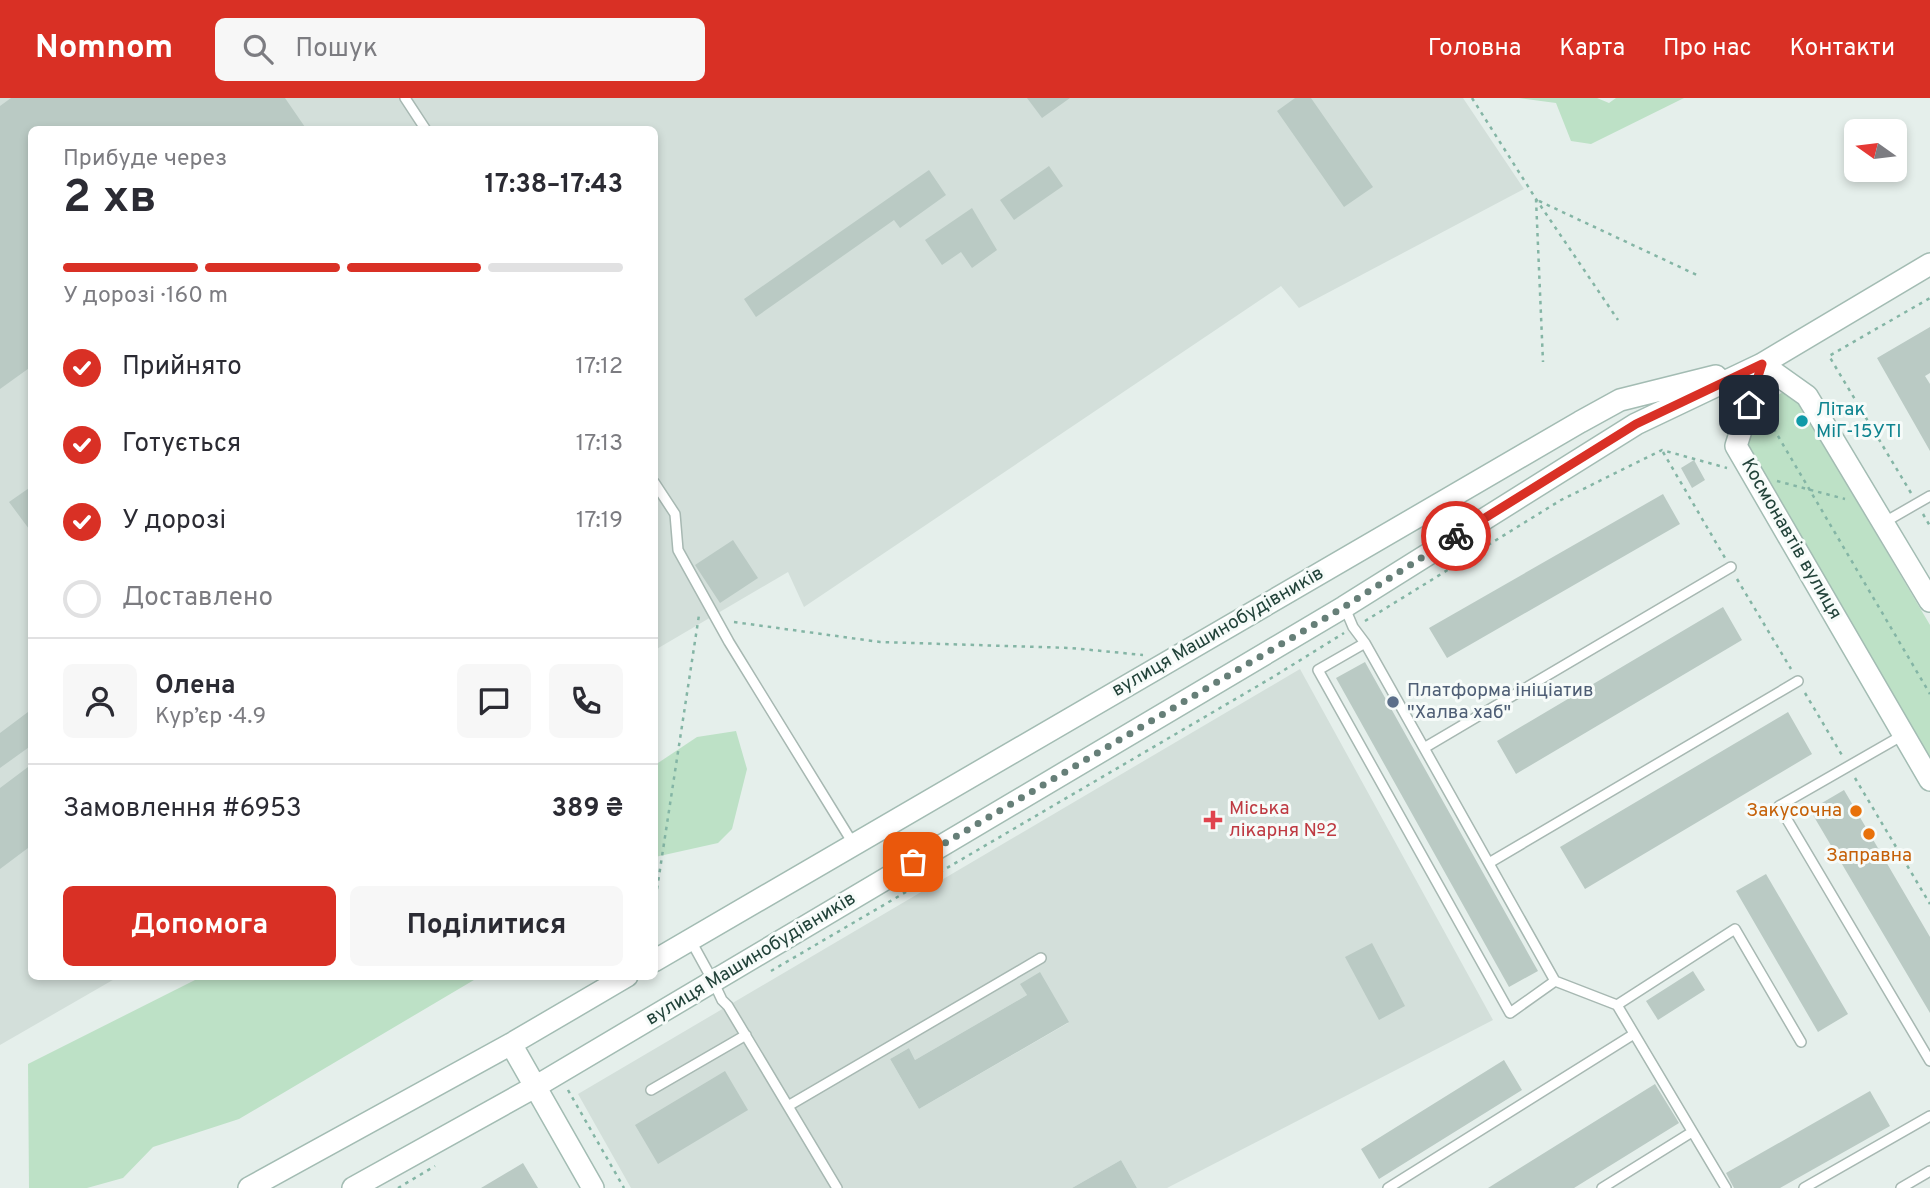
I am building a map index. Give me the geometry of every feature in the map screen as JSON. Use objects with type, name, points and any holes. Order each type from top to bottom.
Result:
[{"type":"street","name":"вулиця Машинобудівників","points":[[353,1188],[536,1086],[1344,607],[1636,424],[1762,364],[1930,264]]},
{"type":"street","name":"вулиця Машинобудівників","points":[[658,959],[1620,400],[1762,364]]},
{"type":"street","name":"Космонавтів вулиця","points":[[1762,364],[1736,446],[1929,777]]},
{"type":"street","points":[[1762,364],[1807,396],[1886,514],[1930,601]]},
{"type":"street","points":[[249,1188],[511,1044],[620,980]]},
{"type":"street","points":[[511,1044],[593,1188]]},
{"type":"lane","points":[[405,98],[422,126]]},
{"type":"lane","points":[[658,488],[675,514],[678,550],[717,620],[854,845]]},
{"type":"lane","points":[[1886,514],[1917,504],[1930,496]]},
{"type":"lane","points":[[1424,748],[1731,567]]},
{"type":"lane","points":[[1344,607],[1555,981],[1616,1005],[1726,1188]]},
{"type":"lane","points":[[1365,643],[1318,670],[1510,1013],[1555,981]]},
{"type":"lane","points":[[1489,863],[1798,681]]},
{"type":"lane","points":[[1904,734],[1779,806],[1930,1061]]},
{"type":"lane","points":[[1616,1005],[1735,929],[1801,1042]]},
{"type":"lane","points":[[690,940],[722,1000],[746,1035],[837,1188]]},
{"type":"lane","points":[[788,1106],[1041,958]]},
{"type":"lane","points":[[1388,1188],[1634,1034]]},
{"type":"lane","points":[[651,1090],[746,1035]]},
{"type":"lane","points":[[1804,1188],[1930,1116]]},
{"type":"lane","points":[[1602,1188],[1692,1132]]},
{"type":"lane","points":[[1900,1188],[1930,1171]]},
{"type":"path","points":[[1472,98],[1618,320]]},
{"type":"path","points":[[1536,199],[1699,276]]},
{"type":"path","points":[[1536,199],[1543,362]]},
{"type":"path","points":[[1930,298],[1829,356],[1930,526]]},
{"type":"path","points":[[1760,405],[1930,694]]},
{"type":"path","points":[[771,971],[1273,677],[1561,500],[1662,450],[1809,489],[1886,514],[1926,520]]},
{"type":"path","points":[[658,881],[702,593]]},
{"type":"path","points":[[717,620],[880,642],[1070,649],[1174,657]]},
{"type":"path","points":[[1237,670],[1273,677]]},
{"type":"path","points":[[566,1087],[624,1188]]},
{"type":"shaded area","points":[[0,98],[1463,98],[1524,189],[1299,308],[1281,286],[804,607],[788,572],[658,648],[658,126],[28,126],[28,980],[113,980],[0,1045]]},
{"type":"shaded area","name":"Міська лікарня №2","points":[[1300,669],[1493,1020],[1167,1188],[1137,1188],[1121,1160],[1072,1188],[631,1188],[578,1094]],"holes":[[[1021,984],[1068,1023],[919,1109],[890,1059],[909,1048],[915,1060],[1027,995]]]},
{"type":"green space","points":[[1519,98],[1597,98],[1609,103],[1616,98],[1684,98],[1591,144],[1571,141],[1556,103]]},
{"type":"green space","points":[[1790,388],[1930,625],[1930,762],[1732,422]]},
{"type":"green space","points":[[736,731],[747,769],[732,829],[718,843],[658,856],[658,763],[697,737]]},
{"type":"green space","points":[[195,980],[474,980],[239,1119],[153,1147],[123,1178],[87,1188],[29,1188],[28,1064]]},
{"type":"building","points":[[11,98],[285,98],[304,126],[28,126],[28,369],[0,389],[0,106]]},
{"type":"building","points":[[1027,98],[1070,98],[1042,118]]},
{"type":"building","points":[[1295,98],[1311,98],[1373,187],[1344,207],[1277,111]]},
{"type":"building","points":[[1049,166],[1063,186],[1014,220],[1000,200]]},
{"type":"building","points":[[929,170],[946,195],[900,228],[894,220],[756,317],[744,299]]},
{"type":"building","points":[[972,208],[997,250],[972,268],[961,252],[942,265],[925,240]]},
{"type":"building","points":[[1930,327],[1930,373],[1925,376],[1930,384],[1930,451],[1877,358]]},
{"type":"building","points":[[1694,460],[1705,480],[1692,488],[1681,468]]},
{"type":"building","points":[[28,489],[28,528],[9,502]]},
{"type":"building","points":[[1663,494],[1680,524],[1447,658],[1429,628]]},
{"type":"building","points":[[733,540],[758,578],[720,603],[695,565]]},
{"type":"building","points":[[1723,607],[1742,640],[1516,774],[1497,741]]},
{"type":"building","points":[[1365,662],[1538,971],[1509,987],[1336,678]]},
{"type":"building","points":[[28,712],[28,748],[0,768],[0,733]]},
{"type":"building","points":[[1788,712],[1812,754],[1585,889],[1560,847]]},
{"type":"building","points":[[28,767],[28,848],[0,869],[0,788]]},
{"type":"building","points":[[1844,790],[1930,937],[1930,1013],[1810,810]]},
{"type":"building","points":[[1766,874],[1848,1014],[1818,1032],[1736,891]]},
{"type":"building","points":[[1372,943],[1405,1006],[1379,1020],[1345,957]]},
{"type":"building","points":[[1693,971],[1705,990],[1658,1020],[1646,1001]]},
{"type":"building","points":[[1040,972],[1069,1022],[919,1109],[890,1059],[909,1048],[915,1060],[1027,995],[1020,984]]},
{"type":"building","points":[[1504,1060],[1522,1090],[1379,1179],[1361,1149]]},
{"type":"building","points":[[725,1071],[748,1110],[658,1164],[635,1125]]},
{"type":"building","points":[[1655,1084],[1679,1123],[1574,1188],[1488,1188]]},
{"type":"building","points":[[1870,1091],[1890,1126],[1780,1188],[1734,1188],[1726,1173]]},
{"type":"building","points":[[1121,1160],[1137,1188],[1072,1188]]},
{"type":"building","points":[[523,1163],[538,1188],[481,1188]]},
{"type":"way so far","points":[[913,862],[1344,607],[1456,536]]},
{"type":"place","name":"Літак МіГ-15УТІ","points":[[1802,421]]},
{"type":"place","name":"Платформа ініціатив \"Халва хаб\"","points":[[1393,702]]},
{"type":"place","name":"Закусочна","points":[[1856,811]]},
{"type":"place","name":"Міська лікарня №2","points":[[1213,820]]},
{"type":"place","name":"Заправна","points":[[1869,834]]},
{"type":"route","points":[[1456,536],[1636,424],[1762,364],[1749,405]]}]
